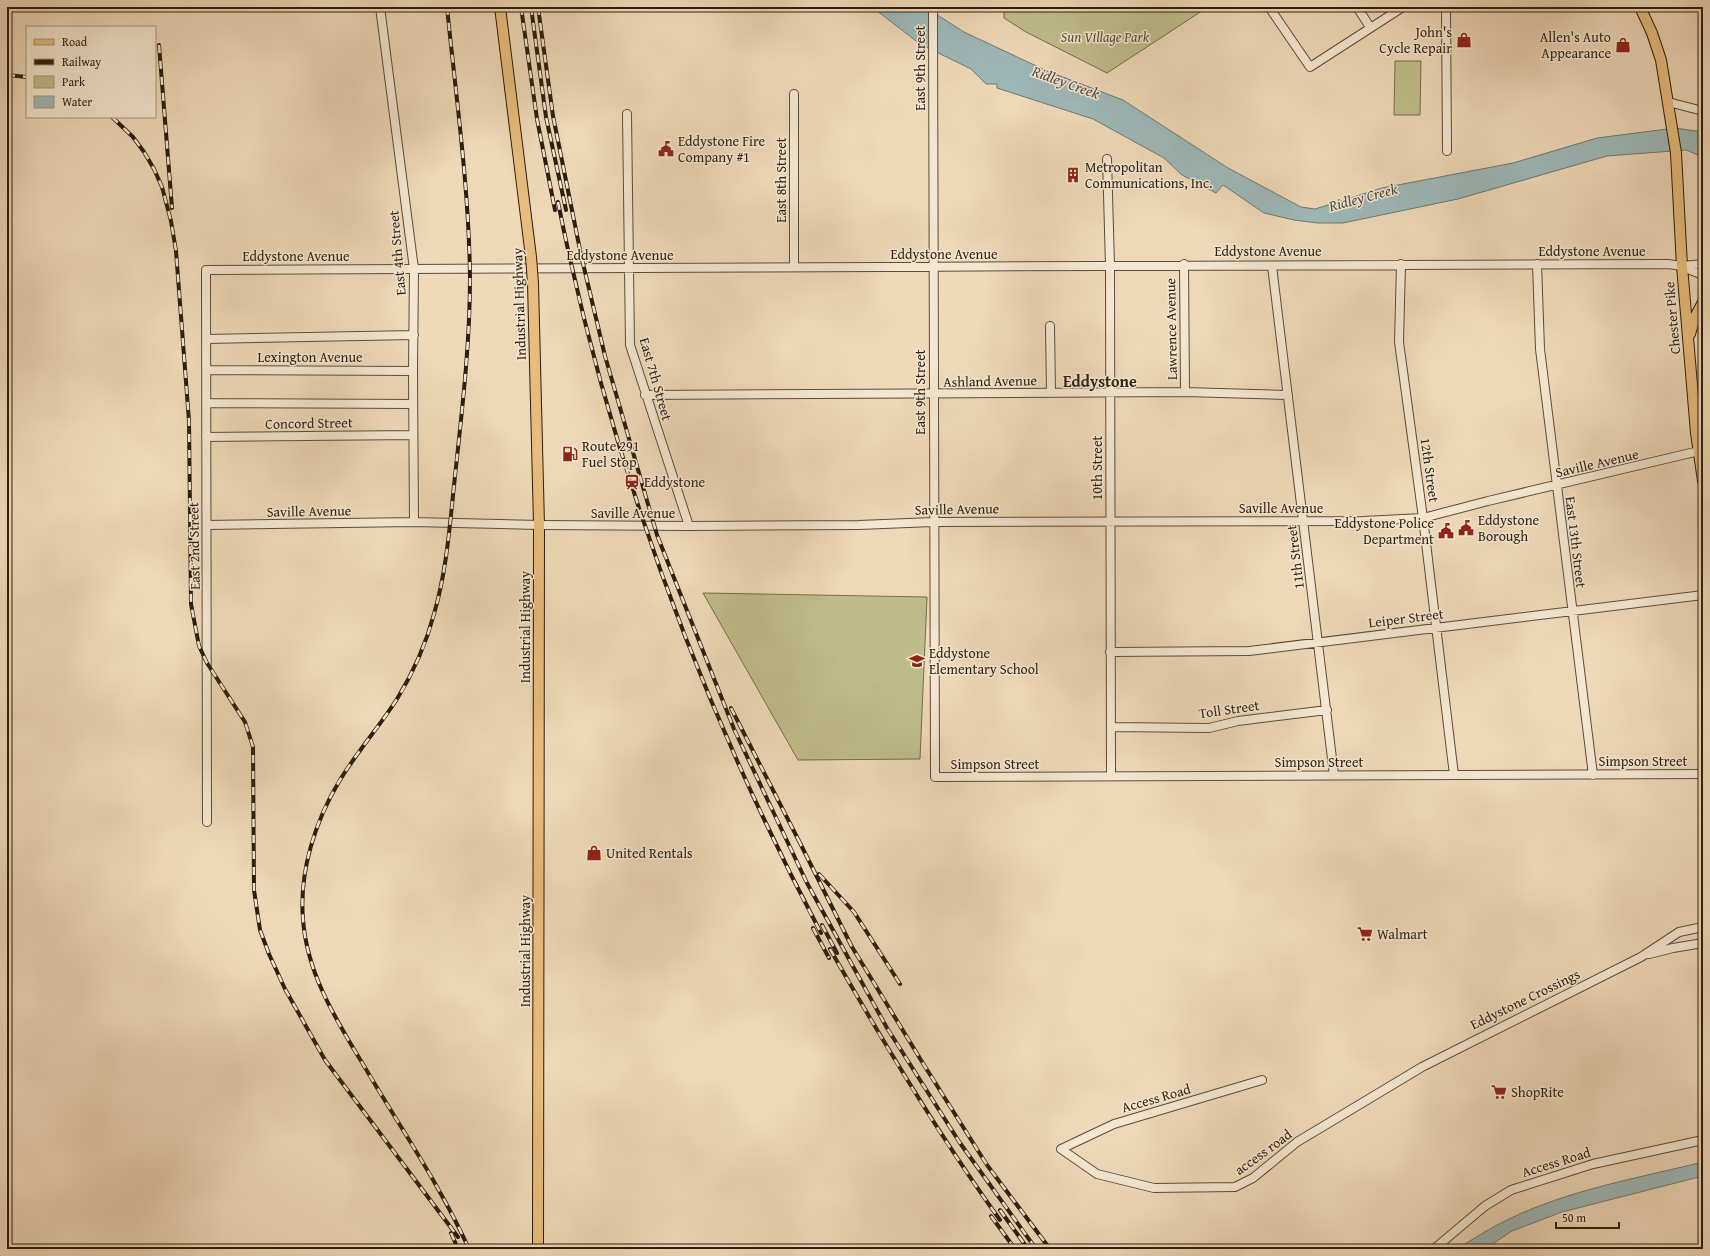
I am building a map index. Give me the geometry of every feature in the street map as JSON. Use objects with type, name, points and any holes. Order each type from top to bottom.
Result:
[{"type":"main road","name":"Industrial Highway","points":[[500,7],[533,283],[539,525],[538,1249]]},
{"type":"main road","name":"Chester Pike","points":[[1640,7],[1658,51],[1676,153],[1682,266],[1688,339],[1703,481]]},
{"type":"main road","points":[[1688,339],[1695,317],[1703,302]]},
{"type":"street","name":"East 4th Street","points":[[380,7],[414,269],[414,335],[412,370],[414,522]]},
{"type":"street","name":"East 9th Street","points":[[933,7],[932,268],[935,777]]},
{"type":"street","points":[[1269,7],[1310,67],[1403,7]]},
{"type":"street","points":[[1357,7],[1370,28]]},
{"type":"street","points":[[1446,7],[1447,151]]},
{"type":"street","name":"East 8th Street","points":[[794,94],[794,267]]},
{"type":"street","points":[[1668,102],[1703,111]]},
{"type":"street","name":"East 7th Street","points":[[627,114],[630,345],[645,395],[689,526]]},
{"type":"street","name":"10th Street","points":[[1107,159],[1110,265],[1109,394],[1111,776]]},
{"type":"street","name":"Eddystone Avenue","points":[[206,270],[794,267],[932,268],[1184,264],[1272,266],[1401,264],[1668,264],[1682,266]]},
{"type":"street","name":"Lawrence Avenue","points":[[1184,264],[1185,392]]},
{"type":"street","name":"12th Street","points":[[1401,264],[1400,342],[1424,518],[1454,775]]},
{"type":"street","name":"East 13th Street","points":[[1537,264],[1540,349],[1571,611],[1593,774]]},
{"type":"street","points":[[1682,266],[1703,264]]},
{"type":"street","name":"11th Street","points":[[1272,266],[1334,775]]},
{"type":"street","points":[[1682,266],[1703,276]]},
{"type":"street","name":"East 2nd Street","points":[[206,270],[207,822]]},
{"type":"street","points":[[1050,326],[1051,393]]},
{"type":"street","points":[[207,339],[414,335]]},
{"type":"street","name":"Lexington Avenue","points":[[207,370],[412,370]]},
{"type":"street","name":"Ashland Avenue","points":[[645,395],[874,392],[933,395],[1185,392],[1288,395]]},
{"type":"street","points":[[206,403],[413,404]]},
{"type":"street","name":"Concord Street","points":[[206,437],[413,435]]},
{"type":"street","name":"Saville Avenue","points":[[207,525],[414,522],[689,526],[859,525],[933,522],[1363,521],[1424,518],[1488,501],[1699,452]]},
{"type":"street","name":"Leiper Street","points":[[1110,652],[1249,651],[1703,595]]},
{"type":"street","name":"Toll Street","points":[[1110,727],[1209,728],[1238,721],[1327,710]]},
{"type":"street","name":"Simpson Street","points":[[935,777],[1703,774]]},
{"type":"street","name":"Eddystone Crossings","points":[[1422,1067],[1641,957],[1679,932],[1703,927]]},
{"type":"street","name":"Eddystone Crossings","points":[[1641,957],[1673,948],[1703,943]]},
{"type":"street","name":"access road","points":[[1061,1149],[1098,1174],[1154,1188],[1235,1188],[1253,1178],[1296,1142],[1422,1067]]},
{"type":"street","name":"Access Road","points":[[1061,1149],[1114,1124],[1262,1080]]},
{"type":"street","name":"Access Road","points":[[1434,1249],[1484,1206],[1511,1190],[1593,1164],[1703,1140]]},
{"type":"green space","name":"Sun Village Park","points":[[1004,7],[1208,7],[1107,73],[1026,32],[1004,18]]},
{"type":"green space","points":[[1395,61],[1421,61],[1420,115],[1394,115]]},
{"type":"green space","points":[[703,593],[927,597],[920,759],[798,760]]},
{"type":"water","name":"Ridley Creek","points":[[872,7],[925,7],[964,32],[1047,71],[1123,100],[1228,168],[1301,207],[1315,209],[1382,188],[1513,163],[1597,138],[1675,128],[1703,132],[1703,157],[1686,150],[1607,156],[1458,199],[1343,223],[1317,223],[1294,220],[1264,213],[1223,185],[1216,193],[1182,175],[1164,158],[1093,119],[997,88],[997,84],[986,84],[971,69],[920,44]]},
{"type":"water","points":[[1703,1162],[1703,1176],[1562,1212],[1512,1231],[1485,1249],[1457,1249],[1501,1223],[1554,1201],[1629,1179]]},
{"type":"railway","points":[[447,7],[465,176],[469,244],[470,303],[465,377],[450,528],[445,563],[431,625],[414,669],[397,699],[340,780],[323,812],[306,865],[302,901],[306,941],[311,962],[327,1001],[348,1039],[435,1183],[469,1249]]},
{"type":"railway","points":[[521,7],[537,119],[555,210]]},
{"type":"railway","points":[[531,7],[546,117],[566,210]]},
{"type":"railway","points":[[538,7],[553,116],[581,255],[605,356],[657,535],[734,729],[807,883],[887,1028],[960,1143],[1036,1249]]},
{"type":"railway","points":[[159,45],[172,208]]},
{"type":"railway","points":[[7,75],[26,77]]},
{"type":"railway","points":[[113,118],[133,137],[154,169],[162,187],[171,221],[176,251],[189,421],[191,604],[199,646],[207,663],[245,722],[253,747],[254,890],[260,930],[285,989],[325,1060],[458,1237]]},
{"type":"railway","points":[[558,202],[579,298],[604,392],[632,485],[663,578],[698,669],[736,758],[777,846],[821,933]]},
{"type":"railway","points":[[731,708],[800,843]]},
{"type":"railway","points":[[798,839],[852,947],[924,1065],[987,1165],[1050,1249]]},
{"type":"railway","points":[[819,874],[854,912],[900,984]]},
{"type":"railway","points":[[822,925],[837,953]]},
{"type":"railway","points":[[813,928],[829,958]]},
{"type":"railway","points":[[830,949],[933,1121],[1000,1220]]},
{"type":"railway","points":[[1000,1210],[1028,1249]]},
{"type":"railway","points":[[991,1216],[1015,1249]]},
{"type":"railway","points":[[451,1233],[458,1249]]},
{"type":"place","name":"John's Cycle Repair","points":[[1464,40]]},
{"type":"place","name":"Allen's Auto Appearance","points":[[1623,45]]},
{"type":"place","name":"Eddystone Fire Company #1","points":[[666,149]]},
{"type":"place","name":"Metropolitan Communications, Inc.","points":[[1073,175]]},
{"type":"place","name":"Route 291 Fuel Stop","points":[[570,454]]},
{"type":"place","name":"Eddystone","points":[[632,482]]},
{"type":"place","name":"Eddystone Borough","points":[[1466,528]]},
{"type":"place","name":"Eddystone Police Department","points":[[1446,531]]},
{"type":"place","name":"Eddystone Elementary School","points":[[917,661]]},
{"type":"place","name":"United Rentals","points":[[594,853]]},
{"type":"place","name":"Walmart","points":[[1365,934]]},
{"type":"place","name":"ShopRite","points":[[1499,1092]]},
{"type":"district","name":"Eddystone","points":[[1100,381]]}]
